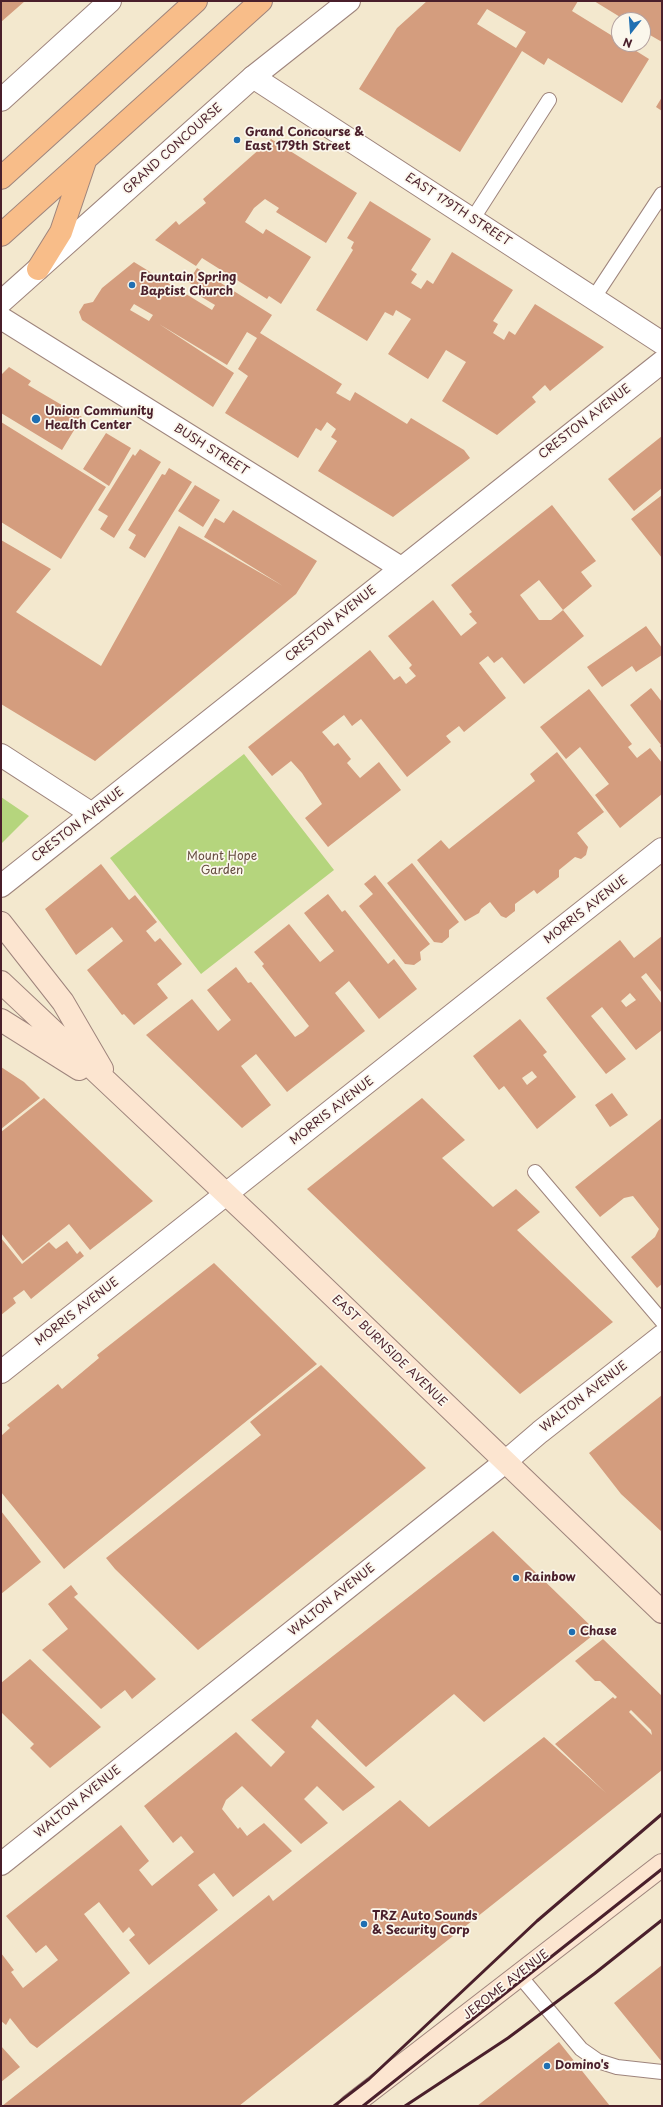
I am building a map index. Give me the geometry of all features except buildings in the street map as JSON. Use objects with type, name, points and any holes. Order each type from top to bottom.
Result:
[{"type":"main road","points":[[1,178],[196,1]]},
{"type":"main road","points":[[1,235],[261,1]]},
{"type":"main road","points":[[38,269],[61,232],[86,159]]},
{"type":"main road","name":"EAST BURNSIDE AVENUE","points":[[1,922],[63,1002],[115,1091]]},
{"type":"main road","name":"EAST BURNSIDE AVENUE","points":[[1,982],[226,1194],[662,1612]]},
{"type":"main road","name":"EAST BURNSIDE AVENUE","points":[[1,1020],[115,1091]]},
{"type":"main road","name":"JEROME AVENUE","points":[[350,2106],[662,1865]]},
{"type":"street","points":[[1,100],[110,1]]},
{"type":"street","name":"GRAND CONCOURSE","points":[[1,302],[253,78],[349,1]]},
{"type":"street","name":"EAST 179TH STREET","points":[[253,78],[662,343]]},
{"type":"street","name":"BUSH STREET","points":[[1,318],[401,568]]},
{"type":"street","name":"CRESTON AVENUE","points":[[1,886],[662,362]]},
{"type":"street","points":[[1,756],[92,814]]},
{"type":"street","name":"MORRIS AVENUE","points":[[1,1372],[662,849]]},
{"type":"street","name":"WALTON AVENUE","points":[[1,1864],[662,1336]]},
{"type":"lane","points":[[472,220],[549,100]]},
{"type":"lane","points":[[593,298],[662,194]]},
{"type":"lane","points":[[535,1172],[662,1321]]},
{"type":"lane","points":[[519,1975],[581,2049],[598,2061],[617,2067],[662,2072]]},
{"type":"green space","name":"Mount Hope Garden","points":[[244,754],[334,870],[201,974],[110,858]]},
{"type":"green space","points":[[1,797],[29,816],[1,844]]},
{"type":"railway","points":[[334,2106],[369,2079],[537,1921],[662,1814]]},
{"type":"railway","points":[[363,2106],[662,1869]]},
{"type":"railway","points":[[405,2106],[508,2038],[594,1974],[662,1920]]},
{"type":"place","name":"Grand Concourse & East 179th Street","points":[[237,140]]},
{"type":"place","name":"Fountain Spring Baptist Church","points":[[132,285]]},
{"type":"place","name":"Union Community Health Center","points":[[36,419]]},
{"type":"place","name":"Rainbow","points":[[516,1578]]},
{"type":"place","name":"Chase","points":[[572,1632]]},
{"type":"place","name":"TRZ Auto Sounds & Security Corp","points":[[364,1924]]},
{"type":"place","name":"Domino's","points":[[547,2066]]}]
